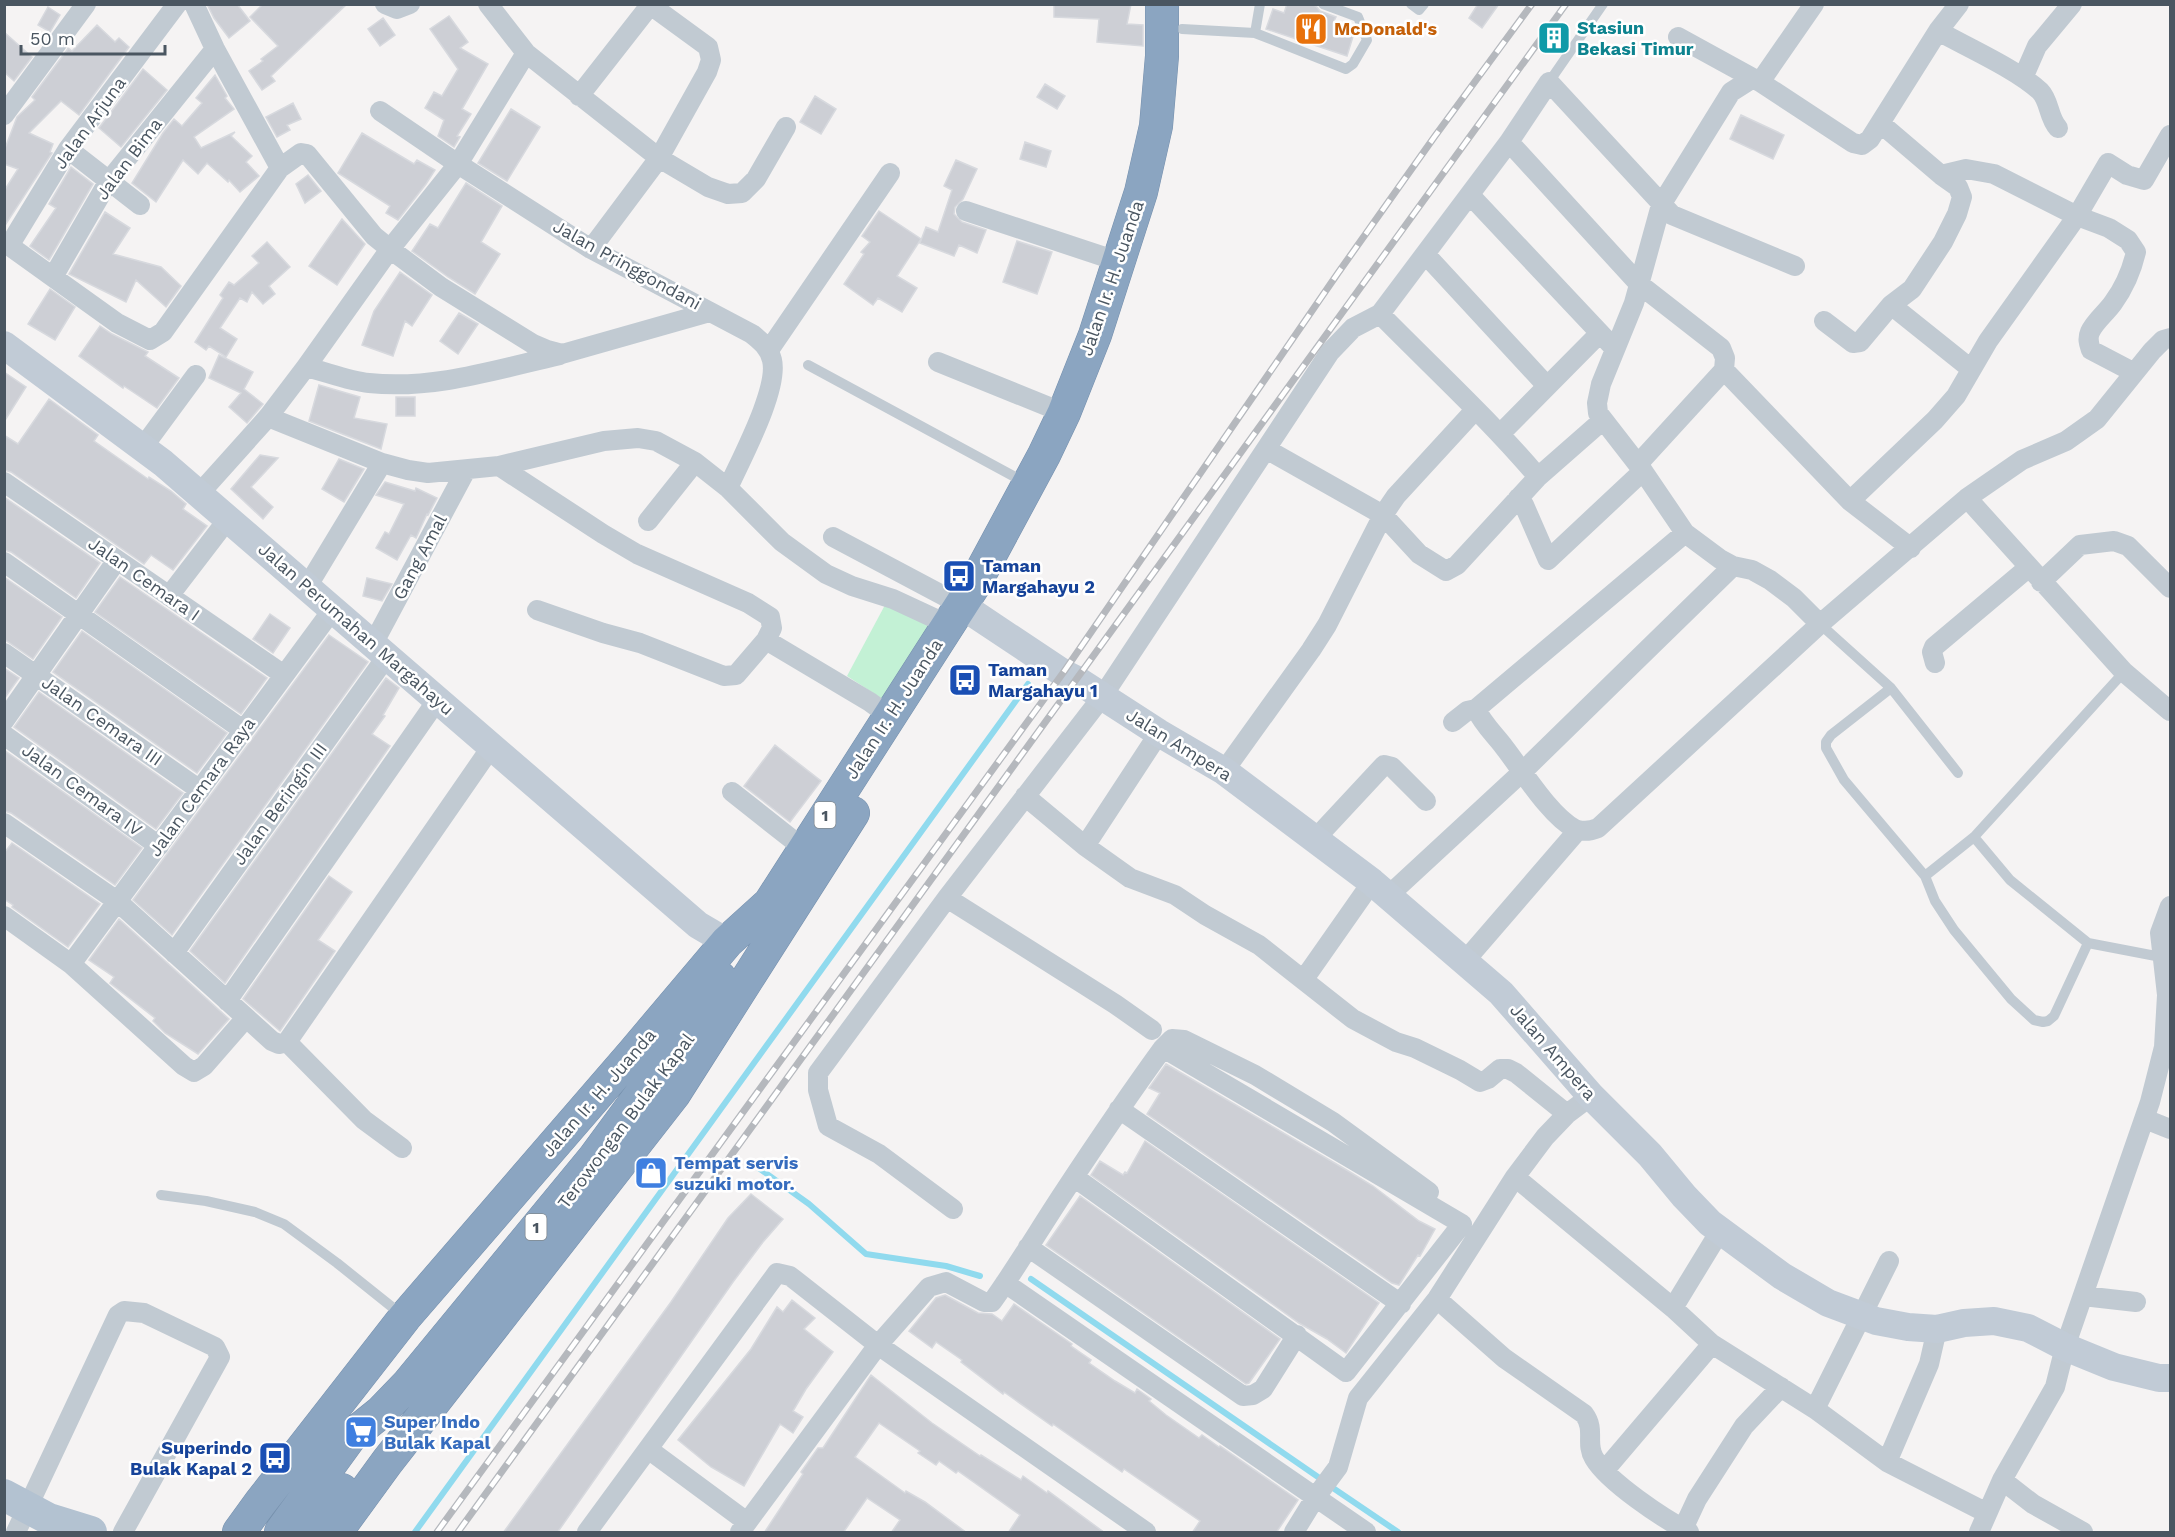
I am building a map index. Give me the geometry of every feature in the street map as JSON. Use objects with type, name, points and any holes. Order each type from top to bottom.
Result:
[{"type":"highway","name":"Jalan Ir. H. Juanda","points":[[239,1533],[405,1317],[627,1061],[713,934],[770,903],[817,849],[889,716],[962,615],[974,585],[1064,413],[1095,335],[1141,192],[1156,126],[1162,56],[1175,13]]},
{"type":"highway","name":"Jalan Ir. H. Juanda","points":[[336,1533],[428,1410],[674,1094],[817,849],[962,615],[1063,463],[1115,343],[1163,184],[1182,81],[1175,13]]},
{"type":"highway","name":"Terowongan Bulak Kapal","points":[[309,1533],[603,1153],[817,849]]},
{"type":"highway","name":"Terowongan Bulak Kapal","points":[[281,1533],[350,1437],[381,1412],[408,1384],[594,1158],[658,1071],[770,903]]},
{"type":"street","points":[[4,115],[86,4]]},
{"type":"street","name":"Jalan Arjuna","points":[[7,244],[68,149],[177,4]]},
{"type":"street","points":[[194,4],[215,49],[280,168]]},
{"type":"street","points":[[385,4],[397,9],[410,4]]},
{"type":"street","points":[[488,4],[526,53],[659,158],[708,187],[728,194],[742,192],[756,179],[786,127]]},
{"type":"street","points":[[1814,4],[1757,80],[1731,92],[1661,205],[1627,325],[1601,384],[1597,403],[1598,413],[1685,533],[1720,560],[1733,566],[1752,570],[1770,580],[1794,598],[1820,624]]},
{"type":"street","points":[[1678,37],[1757,80],[1862,146],[1870,139],[1938,31],[1959,4]]},
{"type":"street","points":[[2023,78],[2037,46],[2072,4]]},
{"type":"street","points":[[579,96],[650,5],[708,47],[711,60],[707,72],[659,158],[591,249]]},
{"type":"street","points":[[1938,31],[2023,78],[2044,96],[2052,120],[2058,128]]},
{"type":"street","name":"Jalan Bima","points":[[53,277],[108,182],[215,49]]},
{"type":"street","points":[[206,487],[268,417],[390,249],[458,164],[526,53]]},
{"type":"street","points":[[953,1209],[879,1154],[828,1126],[818,1090],[818,1073],[947,898],[1101,697],[1330,352],[1353,328],[1380,314],[1509,142],[1549,82],[1672,215],[1795,266]]},
{"type":"street","name":"Jalan Pringgondani","points":[[380,111],[591,249],[753,334],[769,350]]},
{"type":"street","points":[[1824,321],[1854,343],[1860,342],[1891,305],[1912,289],[1942,242],[1957,214],[1962,197],[1958,187],[1880,123]]},
{"type":"street","points":[[1850,501],[1935,420],[1956,396],[1988,341],[2076,216],[2108,163],[2127,175],[2144,180],[2170,135]]},
{"type":"street","points":[[1509,142],[1639,284],[1721,348],[1725,358],[1724,370],[1640,468],[1548,560],[1524,505],[1518,498]]},
{"type":"street","points":[[68,149],[140,206]]},
{"type":"street","points":[[7,244],[117,324],[150,340],[164,332],[280,168],[301,153],[307,154],[374,236],[390,249],[441,287],[533,344],[562,354]]},
{"type":"street","points":[[1941,175],[1966,169],[1994,174],[2076,216],[2109,228],[2128,240],[2136,252],[2133,266],[2114,302],[2088,334],[2088,342],[2091,350],[2133,372]]},
{"type":"street","points":[[728,488],[760,420],[770,381],[772,360],[769,350],[890,173]]},
{"type":"street","points":[[1470,195],[1615,349]]},
{"type":"street","points":[[966,211],[1120,262]]},
{"type":"street","points":[[1425,255],[1547,386]]},
{"type":"street","points":[[1891,305],[1971,369]]},
{"type":"street","points":[[306,367],[368,383],[409,384],[463,377],[562,354],[710,312]]},
{"type":"street","points":[[1380,314],[1475,410],[1501,433],[1538,477]]},
{"type":"street","points":[[1501,433],[1600,333]]},
{"type":"street","points":[[1476,709],[1480,718],[1506,749],[1521,772],[1563,820],[1578,830],[1591,831],[1598,828],[1820,624],[1967,498],[2022,459],[2066,441],[2097,419],[2157,345],[2170,338]]},
{"type":"street","name":"Jalan Perumahan Margahayu","points":[[6,350],[143,447],[206,487],[228,519],[317,570],[333,609],[384,633],[438,699],[713,934]]},
{"type":"street","points":[[938,362],[1064,413]]},
{"type":"street","points":[[1724,370],[1850,501],[1911,548]]},
{"type":"street","points":[[143,447],[196,375]]},
{"type":"street","points":[[1224,771],[1322,633],[1383,516],[1396,496],[1475,410]]},
{"type":"street","points":[[268,417],[382,463],[428,473],[499,466],[604,441],[638,438],[656,441],[695,462],[728,488],[782,542],[826,574],[852,586],[893,599],[962,615]]},
{"type":"street","points":[[1266,449],[1383,516],[1419,554],[1446,572],[1457,565],[1538,477],[1603,420]]},
{"type":"street","points":[[648,521],[695,462]]},
{"type":"street","points":[[317,570],[382,463]]},
{"type":"street","points":[[499,466],[603,534],[638,554],[762,611],[770,617],[772,628],[766,640],[736,675],[724,676],[640,643],[537,610]]},
{"type":"street","name":"Gang Amal","points":[[384,633],[466,470]]},
{"type":"street","name":"Jalan Cemara I","points":[[4,482],[284,675]]},
{"type":"street","points":[[1967,498],[2034,575],[2124,672],[2170,711]]},
{"type":"street","points":[[169,596],[228,519]]},
{"type":"street","points":[[1453,722],[1467,711],[1476,709],[1685,533]]},
{"type":"street","points":[[833,537],[962,615]]},
{"type":"street","points":[[1935,663],[1932,652],[1934,647],[2080,545],[2114,541],[2128,546],[2170,588]]},
{"type":"street","points":[[4,721],[117,560]]},
{"type":"street","points":[[4,562],[243,730]]},
{"type":"street","points":[[1304,979],[1380,889],[1521,772],[1733,566]]},
{"type":"street","name":"Jalan Cemara Raya","points":[[71,964],[333,609]]},
{"type":"street","name":"Jalan Ampera","points":[[962,615],[1077,680],[1159,733],[1224,771],[1316,838],[1380,889],[1501,993],[1591,1096],[1650,1155],[1684,1196],[1720,1231],[1782,1276],[1828,1303],[1876,1321],[1937,1329],[1964,1323],[1994,1322],[2028,1328],[2065,1347],[2114,1367],[2159,1378],[2170,1378]]},
{"type":"street","name":"Jalan Beringin III","points":[[174,953],[384,633]]},
{"type":"street","points":[[766,640],[870,702],[889,716]]},
{"type":"street","name":"Jalan Cemara III","points":[[4,653],[200,790]]},
{"type":"street","points":[[227,1002],[438,699]]},
{"type":"street","points":[[1085,846],[1159,733]]},
{"type":"street","name":"Jalan Cemara IV","points":[[4,735],[159,846]]},
{"type":"street","points":[[4,823],[117,901],[245,1019],[279,1044],[286,1042],[492,746]]},
{"type":"street","points":[[1316,838],[1384,765],[1392,767],[1426,801]]},
{"type":"street","points":[[732,792],[817,849]]},
{"type":"street","points":[[1025,796],[1085,846],[1130,878],[1175,895],[1205,915],[1259,945],[1353,1019],[1480,1082],[1488,1079],[1500,1069],[1508,1069],[1567,1114]]},
{"type":"street","points":[[1464,962],[1578,830]]},
{"type":"street","points":[[947,898],[1152,1029]]},
{"type":"street","points":[[1979,1533],[2002,1480],[2055,1387],[2065,1347],[2145,1119],[2164,1047],[2167,996],[2166,958],[2160,933],[2170,906]]},
{"type":"street","points":[[4,916],[71,964],[184,1066],[194,1072],[204,1066],[245,1019]]},
{"type":"street","points":[[648,1449],[743,1528],[878,1345],[929,1287],[946,1282],[984,1302],[992,1302],[1119,1109],[1172,1039],[1184,1040],[1255,1075],[1333,1122],[1483,1230]]},
{"type":"street","points":[[286,1042],[364,1120],[402,1148]]},
{"type":"street","points":[[1074,1177],[1346,1372],[1462,1224],[1163,1048]]},
{"type":"street","points":[[1294,1533],[1315,1498],[1338,1467],[1358,1398],[1437,1299],[1515,1177],[1545,1137],[1567,1114],[1591,1096]]},
{"type":"street","points":[[1119,1109],[1401,1304]]},
{"type":"street","points":[[2145,1119],[2170,1129]]},
{"type":"street","points":[[1515,1177],[1712,1344],[1815,1409],[1887,1462],[1987,1514]]},
{"type":"street","points":[[1672,1308],[1720,1231]]},
{"type":"street","points":[[1028,1247],[1243,1396],[1253,1395],[1263,1389],[1297,1335]]},
{"type":"street","points":[[1815,1409],[1860,1315],[1889,1262]]},
{"type":"street","points":[[587,1533],[777,1273],[790,1276],[878,1345],[1146,1533]]},
{"type":"street","points":[[1005,1283],[1366,1533]]},
{"type":"street","points":[[2083,1296],[2136,1302]]},
{"type":"street","points":[[1437,1299],[1504,1358],[1584,1414],[1591,1429],[1591,1452],[1604,1471],[1616,1483],[1686,1531],[1697,1499],[1744,1426],[1781,1387]]},
{"type":"street","points":[[48,1521],[118,1315],[124,1311],[144,1313],[215,1347],[220,1357],[123,1533]]},
{"type":"street","points":[[1887,1462],[1929,1364],[1937,1329]]},
{"type":"street","points":[[1604,1471],[1712,1344]]},
{"type":"street","points":[[2002,1480],[2033,1504],[2083,1533]]},
{"type":"lane","points":[[1255,33],[1260,4]]},
{"type":"lane","points":[[1175,13],[1255,33],[1346,69],[1353,64],[1367,40],[1358,17],[1323,4]]},
{"type":"lane","points":[[1411,4],[1419,10],[1424,4]]},
{"type":"lane","points":[[1549,82],[1603,4]]},
{"type":"lane","points":[[808,365],[1015,477],[1027,486]]},
{"type":"lane","points":[[1820,624],[1891,688],[1958,773]]},
{"type":"lane","points":[[1924,876],[1974,837],[2124,672]]},
{"type":"lane","points":[[1891,688],[1831,735],[1826,742],[1826,748],[1844,780],[1924,876],[1935,901],[1954,930],[2011,999],[2034,1020],[2043,1022],[2054,1016],[2088,943]]},
{"type":"lane","points":[[1974,837],[2010,880],[2088,943],[2166,958]]},
{"type":"lane","points":[[161,1195],[255,1212],[284,1224],[405,1317]]},
{"type":"green space","points":[[885,605],[936,629],[884,700],[847,676]]},
{"type":"building","points":[[207,4],[237,4],[250,21],[229,38]]},
{"type":"building","points":[[263,4],[347,4],[271,76],[275,81],[262,90],[249,71],[278,46],[250,17]]},
{"type":"building","points":[[1054,4],[1131,4],[1127,24],[1143,25],[1143,46],[1097,42],[1099,19],[1054,17]]},
{"type":"building","name":"McDonald's","points":[[1287,4],[1316,6],[1320,11],[1336,17],[1334,21],[1354,27],[1347,56],[1266,29],[1273,9],[1284,13]]},
{"type":"building","points":[[1478,4],[1499,4],[1482,28],[1469,18]]},
{"type":"building","points":[[48,7],[60,15],[50,32],[38,25]]},
{"type":"building","points":[[449,16],[468,42],[460,48],[488,64],[462,109],[471,114],[457,136],[460,137],[454,147],[438,136],[444,120],[425,108],[434,92],[442,96],[458,69],[430,29]]},
{"type":"building","points":[[383,18],[395,35],[380,46],[368,29]]},
{"type":"building","points":[[97,25],[115,42],[119,38],[129,47],[79,115],[61,101],[29,133],[53,144],[50,152],[52,153],[4,227],[4,191],[18,169],[4,164],[4,151],[17,117],[35,100],[32,97],[68,48],[72,51]]},
{"type":"building","points":[[4,32],[32,57],[14,81],[4,72]]},
{"type":"building","points":[[143,69],[167,90],[121,147],[99,128]]},
{"type":"building","points":[[215,75],[227,96],[225,98],[234,109],[194,137],[201,148],[235,132],[231,136],[252,156],[246,162],[259,176],[240,192],[207,163],[198,174],[183,160],[156,202],[132,183],[174,119],[182,126],[202,103],[196,98]]},
{"type":"building","points":[[1045,84],[1065,96],[1057,109],[1037,97]]},
{"type":"building","points":[[815,96],[836,109],[821,134],[800,122]]},
{"type":"building","points":[[293,103],[301,119],[287,125],[290,130],[277,137],[266,117]]},
{"type":"building","points":[[511,109],[540,127],[507,181],[478,163]]},
{"type":"building","points":[[1741,115],[1784,135],[1773,159],[1730,139]]},
{"type":"building","points":[[362,133],[414,164],[417,160],[435,170],[398,220],[386,213],[390,206],[338,173]]},
{"type":"building","points":[[1025,142],[1051,151],[1046,167],[1020,159]]},
{"type":"building","points":[[956,160],[977,169],[963,199],[955,207],[954,214],[962,222],[986,230],[977,253],[959,245],[954,256],[920,243],[926,227],[938,232],[952,190],[944,186]]},
{"type":"building","points":[[71,167],[93,184],[49,260],[30,246],[56,208],[49,204]]},
{"type":"building","points":[[308,175],[321,191],[305,203],[296,184]]},
{"type":"building","points":[[466,183],[502,206],[481,242],[500,254],[475,294],[412,251],[430,224],[438,228]]},
{"type":"building","points":[[879,211],[921,239],[897,276],[917,288],[902,312],[878,298],[873,305],[844,284],[864,254],[861,252],[870,242],[862,236]]},
{"type":"building","points":[[105,212],[130,228],[113,254],[161,267],[181,286],[166,307],[136,280],[126,302],[69,274]]},
{"type":"building","points":[[342,219],[365,244],[337,285],[309,266]]},
{"type":"building","points":[[1017,241],[1052,252],[1037,294],[1003,282]]},
{"type":"building","points":[[267,242],[290,267],[269,286],[275,294],[263,304],[252,292],[247,302],[240,298],[220,328],[237,339],[226,357],[209,346],[206,350],[195,342],[223,298],[220,295],[229,282],[234,285],[259,263],[252,256]]},
{"type":"building","points":[[400,272],[432,295],[412,326],[405,321],[393,356],[362,345],[374,311]]},
{"type":"building","points":[[50,289],[75,307],[55,340],[28,324]]},
{"type":"building","points":[[459,313],[478,324],[458,354],[440,341]]},
{"type":"building","points":[[100,326],[148,352],[145,356],[179,378],[157,408],[124,386],[123,388],[79,356]]},
{"type":"building","points":[[219,355],[253,372],[244,389],[263,404],[247,423],[229,407],[241,393],[209,378]]},
{"type":"building","points":[[4,372],[26,387],[4,422]]},
{"type":"building","points":[[319,385],[360,397],[354,418],[387,424],[381,449],[309,421]]},
{"type":"building","points":[[396,397],[415,397],[415,416],[396,416]]},
{"type":"building","points":[[49,399],[98,435],[94,441],[148,479],[149,477],[171,491],[186,504],[183,509],[207,526],[173,570],[151,555],[144,564],[11,472],[4,470],[4,435],[18,444]]},
{"type":"building","points":[[260,455],[278,458],[251,487],[273,507],[263,519],[231,489]]},
{"type":"building","points":[[339,459],[364,469],[344,502],[322,489]]},
{"type":"building","points":[[385,482],[415,491],[416,488],[437,498],[416,538],[411,535],[397,560],[376,548],[385,532],[389,534],[404,504],[376,495]]},
{"type":"building","points":[[4,497],[100,563],[76,598],[11,552],[4,550]]},
{"type":"building","points":[[4,577],[62,617],[33,659],[4,639]]},
{"type":"building","points":[[120,577],[267,678],[241,714],[95,612]]},
{"type":"building","points":[[367,578],[392,584],[382,601],[363,596]]},
{"type":"building","points":[[270,614],[290,628],[273,653],[253,639]]},
{"type":"building","points":[[82,631],[227,733],[197,773],[53,672]]},
{"type":"building","points":[[329,635],[368,662],[172,935],[133,900]]},
{"type":"building","points":[[4,668],[19,678],[4,699]]},
{"type":"building","points":[[386,678],[399,688],[383,715],[385,716],[372,734],[390,746],[225,983],[190,951]]},
{"type":"building","points":[[39,692],[183,793],[156,829],[14,727]]},
{"type":"building","points":[[775,745],[821,781],[790,822],[744,786]]},
{"type":"building","points":[[4,750],[142,848],[115,885],[11,813],[4,811]]},
{"type":"building","points":[[12,843],[100,904],[68,947],[4,899],[4,853]]},
{"type":"building","points":[[329,876],[352,892],[318,940],[335,951],[280,1031],[243,999]]},
{"type":"building","points":[[119,919],[229,1019],[198,1054],[165,1033],[153,1021],[155,1018],[110,983],[114,977],[89,960]]},
{"type":"building","points":[[1166,1064],[1373,1186],[1419,1221],[1435,1229],[1420,1256],[1418,1255],[1399,1285],[1392,1283],[1147,1114],[1160,1093],[1149,1088]]},
{"type":"building","points":[[1145,1141],[1379,1303],[1346,1353],[1299,1323],[1091,1175],[1100,1161],[1123,1175],[1127,1173]]},
{"type":"building","points":[[751,1194],[783,1219],[733,1282],[557,1533],[503,1533],[671,1302],[728,1218]]},
{"type":"building","points":[[1080,1196],[1280,1339],[1249,1383],[1246,1384],[1046,1245]]},
{"type":"building","points":[[945,1295],[978,1313],[992,1314],[1002,1321],[1014,1304],[1072,1344],[1071,1346],[1091,1360],[1089,1363],[1115,1381],[1135,1393],[1137,1389],[1151,1399],[1149,1401],[1166,1415],[1199,1438],[1202,1435],[1220,1446],[1298,1500],[1276,1533],[1192,1533],[1200,1521],[1124,1469],[1122,1472],[1053,1424],[1052,1426],[1004,1392],[1003,1394],[936,1342],[932,1348],[909,1331],[936,1298]]},
{"type":"building","points":[[792,1300],[815,1318],[804,1329],[833,1352],[793,1411],[803,1417],[793,1433],[780,1424],[744,1486],[711,1467],[678,1440],[751,1349],[777,1307],[783,1312]]},
{"type":"building","points":[[871,1375],[932,1423],[980,1456],[1021,1480],[1023,1476],[1047,1493],[1048,1491],[1105,1533],[1008,1533],[1020,1515],[958,1471],[956,1473],[939,1461],[936,1465],[879,1423],[855,1457],[905,1493],[906,1491],[925,1502],[967,1533],[891,1533],[900,1520],[867,1498],[843,1533],[764,1533],[803,1474],[801,1472],[818,1448],[823,1448]]},
{"type":"waterway","points":[[415,1532],[1028,684]]},
{"type":"waterway","points":[[753,1164],[809,1204],[866,1254],[946,1266],[980,1276]]},
{"type":"waterway","points":[[1031,1279],[1318,1477]]},
{"type":"waterway","points":[[1333,1488],[1398,1532]]},
{"type":"railway","points":[[437,1532],[1063,673],[1338,273],[1532,4]]},
{"type":"railway","points":[[458,1532],[1566,4]]},
{"type":"place","name":"McDonald's","points":[[1311,29]]},
{"type":"place","name":"Stasiun Bekasi Timur","points":[[1554,38]]},
{"type":"place","name":"Taman Margahayu 2","points":[[959,576]]},
{"type":"place","name":"Taman Margahayu 1","points":[[965,680]]},
{"type":"place","name":"Tempat servis suzuki motor.","points":[[651,1173]]},
{"type":"place","name":"Super Indo Bulak Kapal","points":[[361,1432]]},
{"type":"place","name":"Superindo Bulak Kapal 2","points":[[275,1458]]}]
